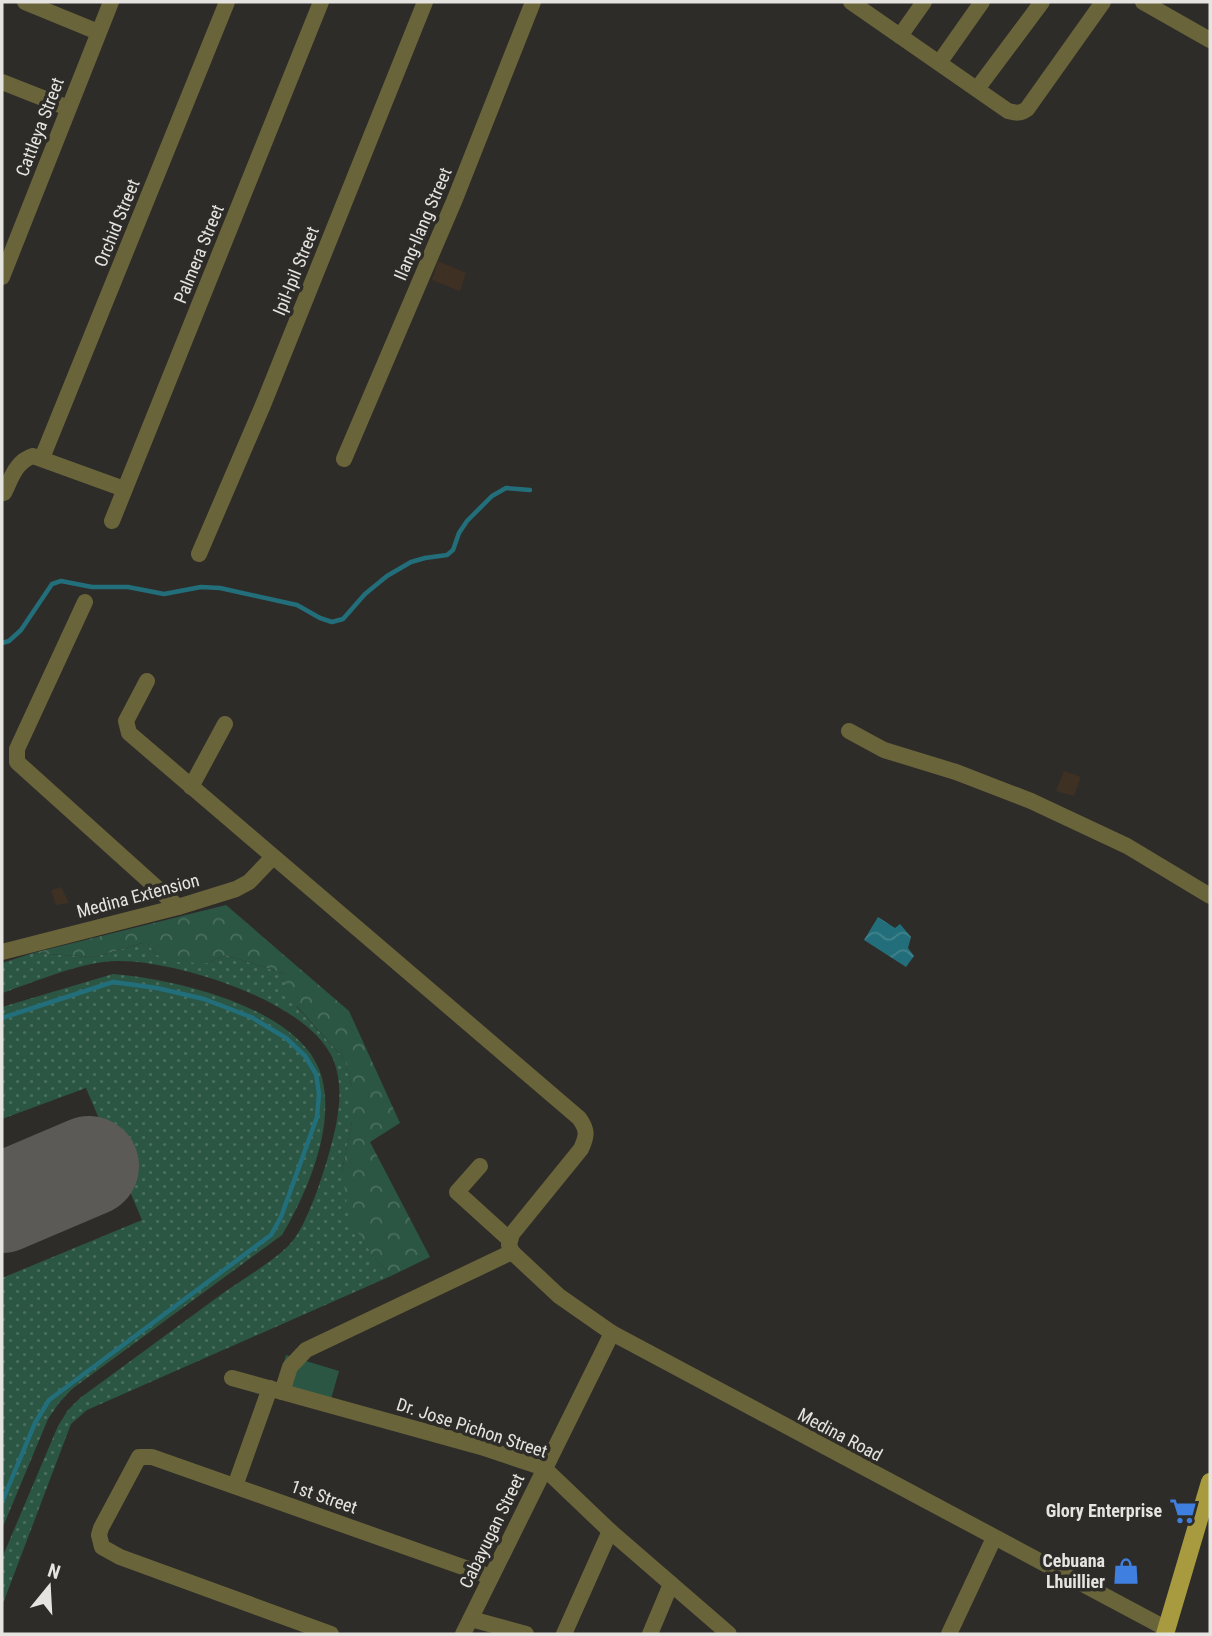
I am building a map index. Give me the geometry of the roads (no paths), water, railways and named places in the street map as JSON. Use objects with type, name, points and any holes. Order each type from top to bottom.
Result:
[{"type":"main road","points":[[1166,1631],[1210,1482]]},
{"type":"street","points":[[24,2],[98,32]]},
{"type":"street","name":"Cattleya Street","points":[[2,277],[111,2]]},
{"type":"street","name":"Orchid Street","points":[[42,458],[227,2]]},
{"type":"street","name":"Palmera Street","points":[[112,521],[321,2]]},
{"type":"street","name":"Ipil-Ipil Street","points":[[199,554],[283,356],[425,2]]},
{"type":"street","name":"Ilang-Ilang Street","points":[[344,459],[455,199],[533,2]]},
{"type":"street","points":[[900,36],[924,2]]},
{"type":"street","points":[[939,62],[982,2]]},
{"type":"street","points":[[977,89],[1042,2]]},
{"type":"street","points":[[856,3],[1008,111],[1022,113],[1104,2]]},
{"type":"street","points":[[1143,2],[1210,40]]},
{"type":"street","points":[[2,82],[68,108]]},
{"type":"street","points":[[4,493],[20,463],[33,456],[124,489]]},
{"type":"street","points":[[85,602],[16,750],[17,762],[178,907]]},
{"type":"street","points":[[147,681],[128,715],[126,728],[272,858],[579,1118],[586,1127],[587,1134],[581,1149],[511,1246],[306,1349],[290,1367],[276,1390],[235,1486]]},
{"type":"street","points":[[191,787],[225,724]]},
{"type":"street","points":[[849,731],[884,750],[956,772],[1031,801],[1127,846],[1210,896]]},
{"type":"street","name":"Medina Extension","points":[[2,952],[178,907],[236,889],[249,882],[272,858]]},
{"type":"street","name":"Medina Road","points":[[480,1166],[457,1192],[559,1296],[612,1333],[1166,1631]]},
{"type":"street","name":"Cabayugan Street","points":[[467,1627],[612,1333]]},
{"type":"street","name":"Dr. Jose Pichon Street","points":[[232,1378],[481,1447],[544,1468],[610,1531],[729,1634]]},
{"type":"street","name":"1st Street","points":[[331,1634],[120,1557],[102,1547],[99,1535],[101,1528],[136,1461],[143,1456],[152,1457],[491,1577]]},
{"type":"street","points":[[564,1634],[610,1531]]},
{"type":"street","points":[[949,1634],[995,1538]]},
{"type":"street","points":[[650,1634],[671,1584]]},
{"type":"street","points":[[467,1627],[526,1634]]},
{"type":"water","points":[[878,917],[895,928],[900,924],[911,937],[908,948],[914,956],[906,967],[864,940]]},
{"type":"waterway","points":[[2,643],[9,641],[21,630],[52,584],[61,581],[92,587],[128,587],[164,594],[201,587],[220,588],[297,605],[332,622],[343,619],[365,594],[387,576],[411,562],[447,555],[453,550],[467,521],[492,496],[506,488],[530,490]]},
{"type":"waterway","points":[[2,1018],[113,982],[157,988],[204,999],[251,1017],[286,1038],[305,1056],[316,1074],[319,1094],[317,1117],[281,1217],[271,1235],[49,1400],[35,1423],[2,1502]]},
{"type":"place","name":"Glory Enterprise","points":[[1183,1511]]},
{"type":"place","name":"Cebuana Lhuillier","points":[[1126,1571]]}]
